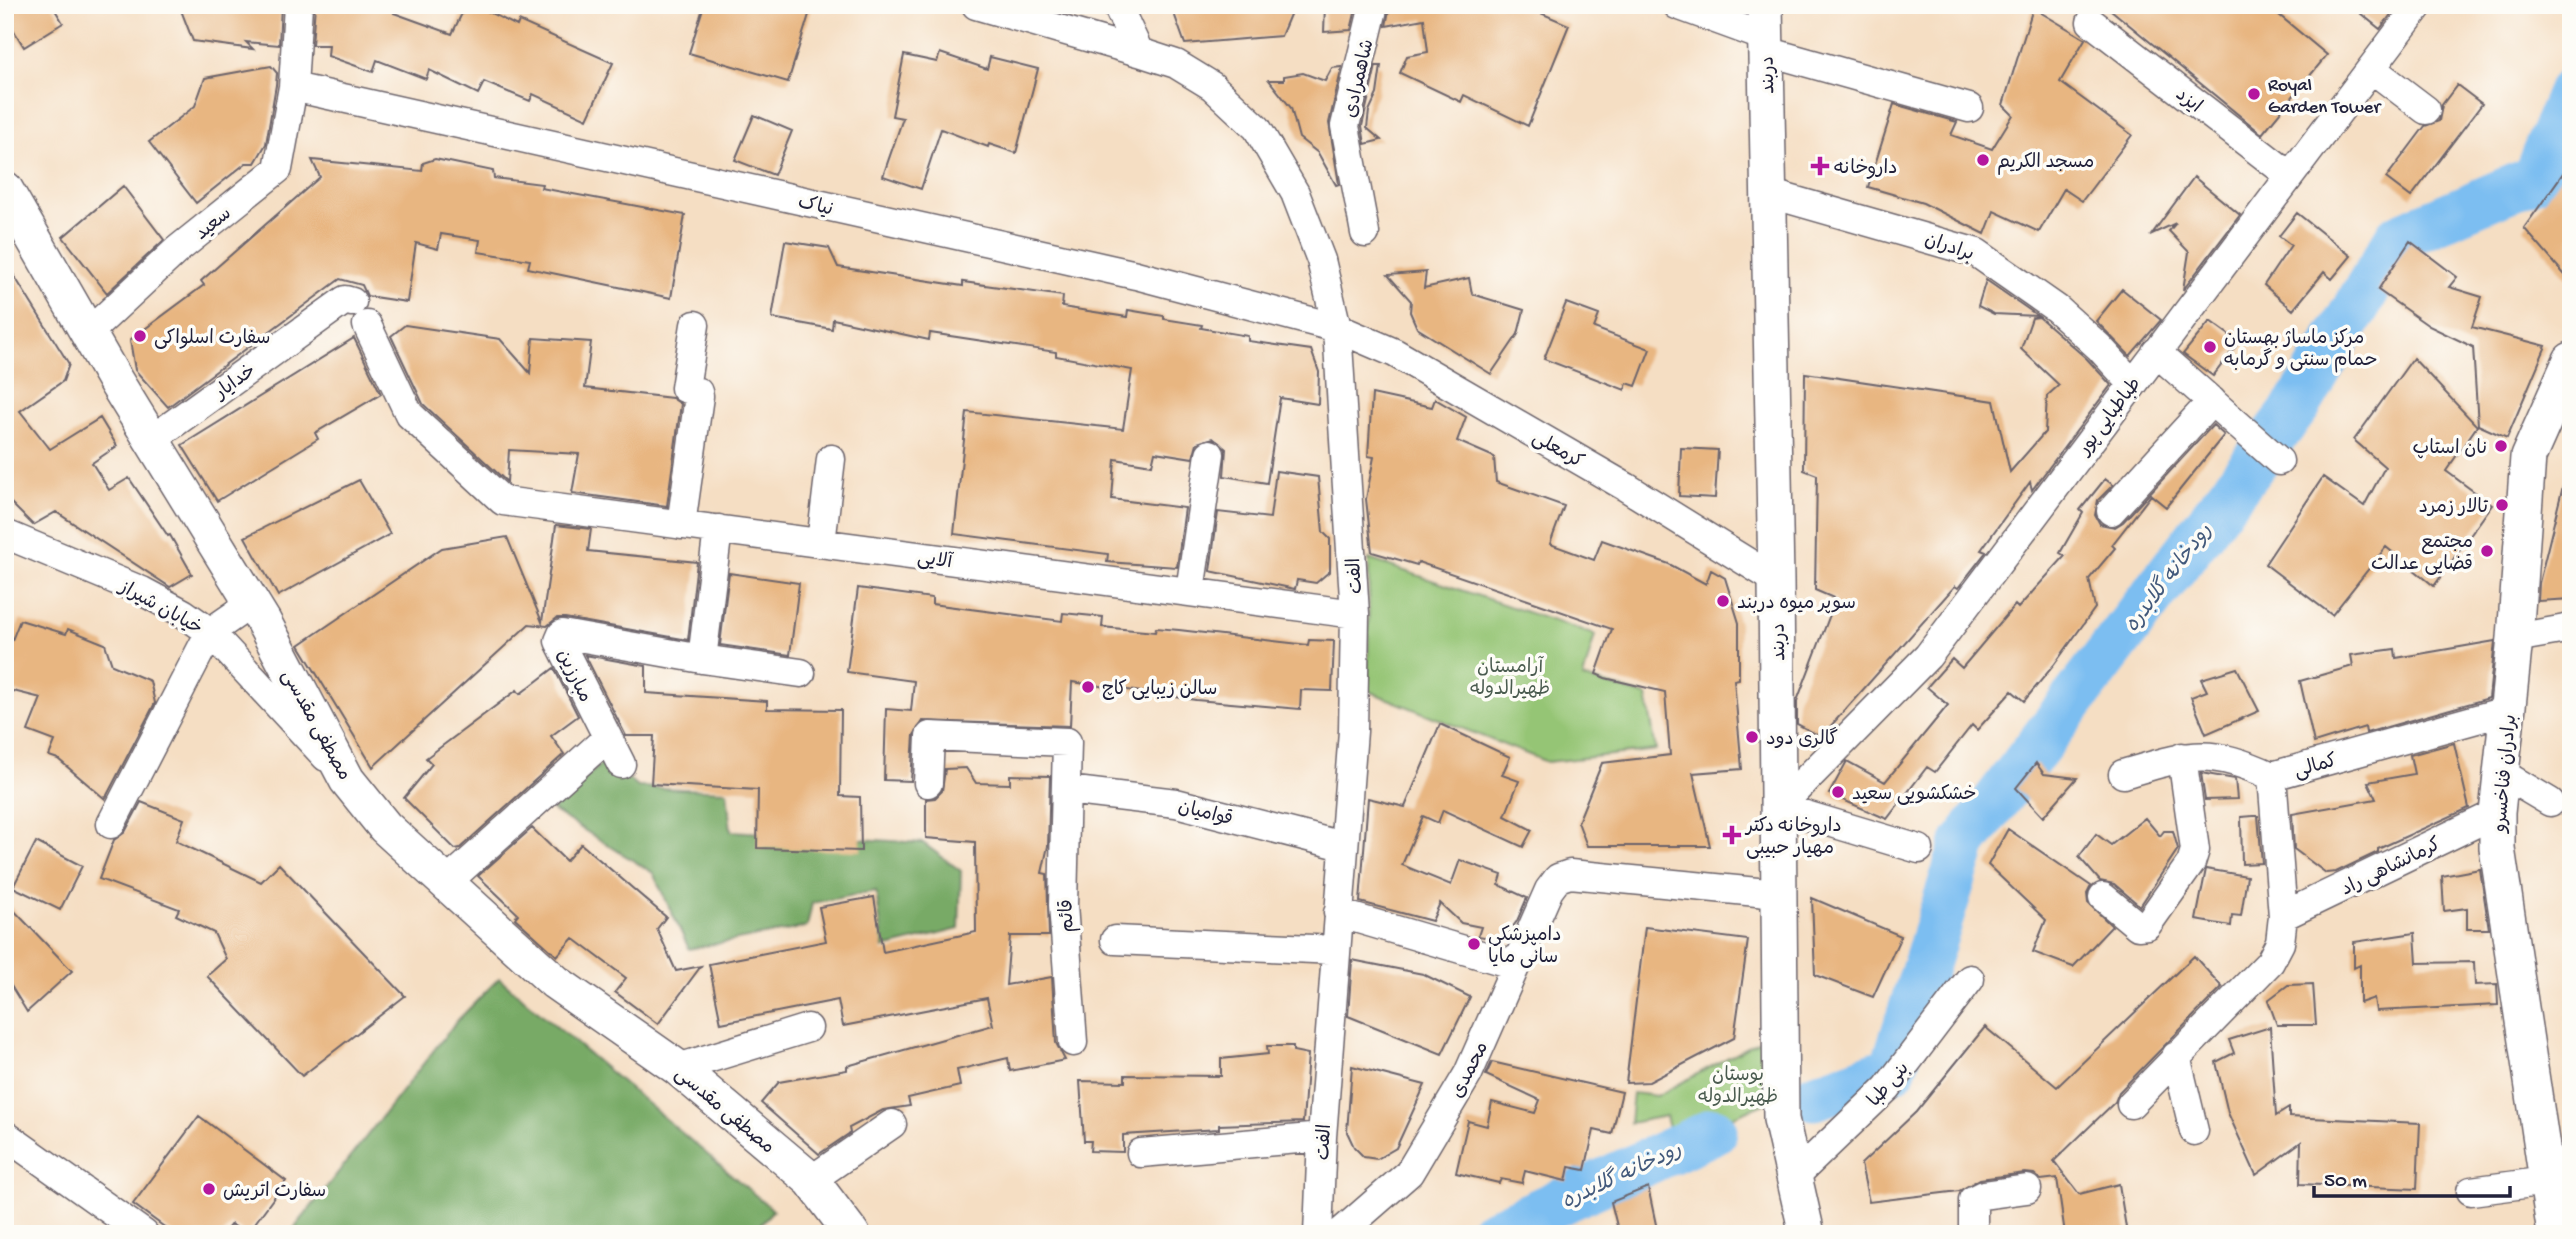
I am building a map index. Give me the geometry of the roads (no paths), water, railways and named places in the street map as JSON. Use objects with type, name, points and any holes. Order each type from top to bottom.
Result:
[{"type":"main road","name":"دربند","points":[[1765,31],[1776,580],[1781,1119],[1807,1234]]},
{"type":"main road","name":"مصطفی مقدسی","points":[[5,189],[151,440],[252,603],[347,780],[385,827],[444,884],[555,982],[678,1068],[811,1180],[852,1234]]},
{"type":"main road","name":"برادران فناخسرو","points":[[2555,1234],[2497,848],[2497,813],[2509,710],[2528,457],[2571,360]]},
{"type":"street","name":"سعید","points":[[88,334],[177,250],[278,169],[293,87],[298,5]]},
{"type":"street","name":"الفت","points":[[976,5],[1027,14],[1177,64],[1212,86],[1257,128],[1295,193],[1321,260],[1337,328],[1355,614],[1353,731],[1322,1137],[1318,1234]]},
{"type":"street","points":[[1117,5],[1139,52]]},
{"type":"street","name":"شاهمرادی","points":[[1366,233],[1345,126],[1374,5]]},
{"type":"street","points":[[1677,5],[1765,31],[1969,108]]},
{"type":"street","name":"طباطبایی پور","points":[[1779,807],[1928,656],[2419,5]]},
{"type":"street","name":"ایزد","points":[[2091,22],[2289,175]]},
{"type":"street","points":[[2372,69],[2426,110]]},
{"type":"street","name":"نیاک","points":[[293,87],[1123,272],[1337,328]]},
{"type":"street","name":"برادران","points":[[1768,193],[1977,253],[2057,310],[2099,347],[2132,383]]},
{"type":"street","name":"خدایار","points":[[151,440],[345,300],[359,313],[409,414],[503,501]]},
{"type":"street","points":[[681,525],[699,396],[698,392],[685,387],[695,325]]},
{"type":"street","name":"کرمعلی","points":[[1337,328],[1395,353],[1626,487],[1776,580]]},
{"type":"street","points":[[2156,352],[2279,461]]},
{"type":"street","points":[[2111,511],[2212,401]]},
{"type":"street","points":[[1190,591],[1210,454]]},
{"type":"street","points":[[821,543],[831,459]]},
{"type":"street","name":"آلایی","points":[[503,501],[1355,614]]},
{"type":"street","points":[[702,659],[718,529]]},
{"type":"street","name":"خیابان شیراز","points":[[5,534],[142,591],[183,613],[209,632],[347,780]]},
{"type":"street","points":[[111,824],[209,632],[252,603]]},
{"type":"street","points":[[2515,638],[2571,628]]},
{"type":"street","name":"مبارزین","points":[[607,738],[559,641],[562,634],[702,659],[801,673]]},
{"type":"street","name":"کمالی","points":[[2123,774],[2201,754],[2232,760],[2272,776],[2509,710]]},
{"type":"street","name":"قائم","points":[[928,783],[930,736],[1067,742],[1063,905],[1073,1042]]},
{"type":"street","points":[[444,884],[607,738],[621,764]]},
{"type":"street","points":[[2103,897],[2138,926],[2143,927],[2194,857],[2182,757]]},
{"type":"street","points":[[2503,775],[2550,802]]},
{"type":"street","points":[[2131,1104],[2270,962],[2280,943],[2283,916],[2272,776]]},
{"type":"street","name":"قوامیان","points":[[1067,790],[1176,803],[1343,846]]},
{"type":"street","points":[[1779,807],[1919,849]]},
{"type":"street","name":"کرمانشاهی راد","points":[[2283,916],[2497,813]]},
{"type":"street","name":"محمدی","points":[[1339,1234],[1409,1172],[1468,1074],[1549,890],[1558,878],[1570,874],[1778,894]]},
{"type":"street","points":[[1338,913],[1515,965]]},
{"type":"street","points":[[1115,940],[1336,950]]},
{"type":"street","name":"بنی طبا","points":[[1793,1178],[1887,1088],[1970,979]]},
{"type":"street","points":[[678,1068],[808,1028]]},
{"type":"street","points":[[2176,1056],[2194,1131]]},
{"type":"street","points":[[811,1180],[892,1124]]},
{"type":"street","points":[[5,1135],[144,1234]]},
{"type":"street","points":[[1141,1153],[1322,1137]]},
{"type":"street","points":[[2471,1191],[2547,1181]]},
{"type":"street","points":[[1973,1234],[1973,1200],[1983,1195],[2027,1189]]},
{"type":"waterway","name":"رودخانه گلابدره","points":[[1814,1097],[1893,1069],[1964,843],[2298,405],[2398,237],[2535,178],[2571,91]]},
{"type":"waterway","name":"رودخانه گلابدره","points":[[1490,1234],[1714,1131]]},
{"type":"place","name":"Royal Garden Tower","points":[[2254,94]]},
{"type":"place","name":"مسجد الکریم","points":[[1983,160]]},
{"type":"place","name":"داروخانه","points":[[1820,166]]},
{"type":"place","name":"سفارت اسلواکی","points":[[140,336]]},
{"type":"place","name":"مرکز ماساژ بهستان حمام سنتی و گرمابه","points":[[2210,347]]},
{"type":"place","name":"نان استاپ","points":[[2501,446]]},
{"type":"place","name":"تالار زمرد","points":[[2502,505]]},
{"type":"place","name":"مجتمع قضایی عدالت","points":[[2487,551]]},
{"type":"place","name":"سوپر میوه دربند","points":[[1723,601]]},
{"type":"place","name":"سالن زیبایی کاچ","points":[[1088,687]]},
{"type":"place","name":"گالری دود","points":[[1752,737]]},
{"type":"place","name":"خشکشویی سعید","points":[[1838,792]]},
{"type":"place","name":"داروخانه دکتر مهیار حبیبی","points":[[1732,835]]},
{"type":"place","name":"دامپزشکی سانی مایا","points":[[1474,944]]},
{"type":"place","name":"سفارت اتریش","points":[[209,1189]]},
{"type":"park label","name":"آرامستان ظهیرالدوله","points":[[1510,676]]},
{"type":"park label","name":"بوستان ظهیرالدوله","points":[[1738,1084]]}]
